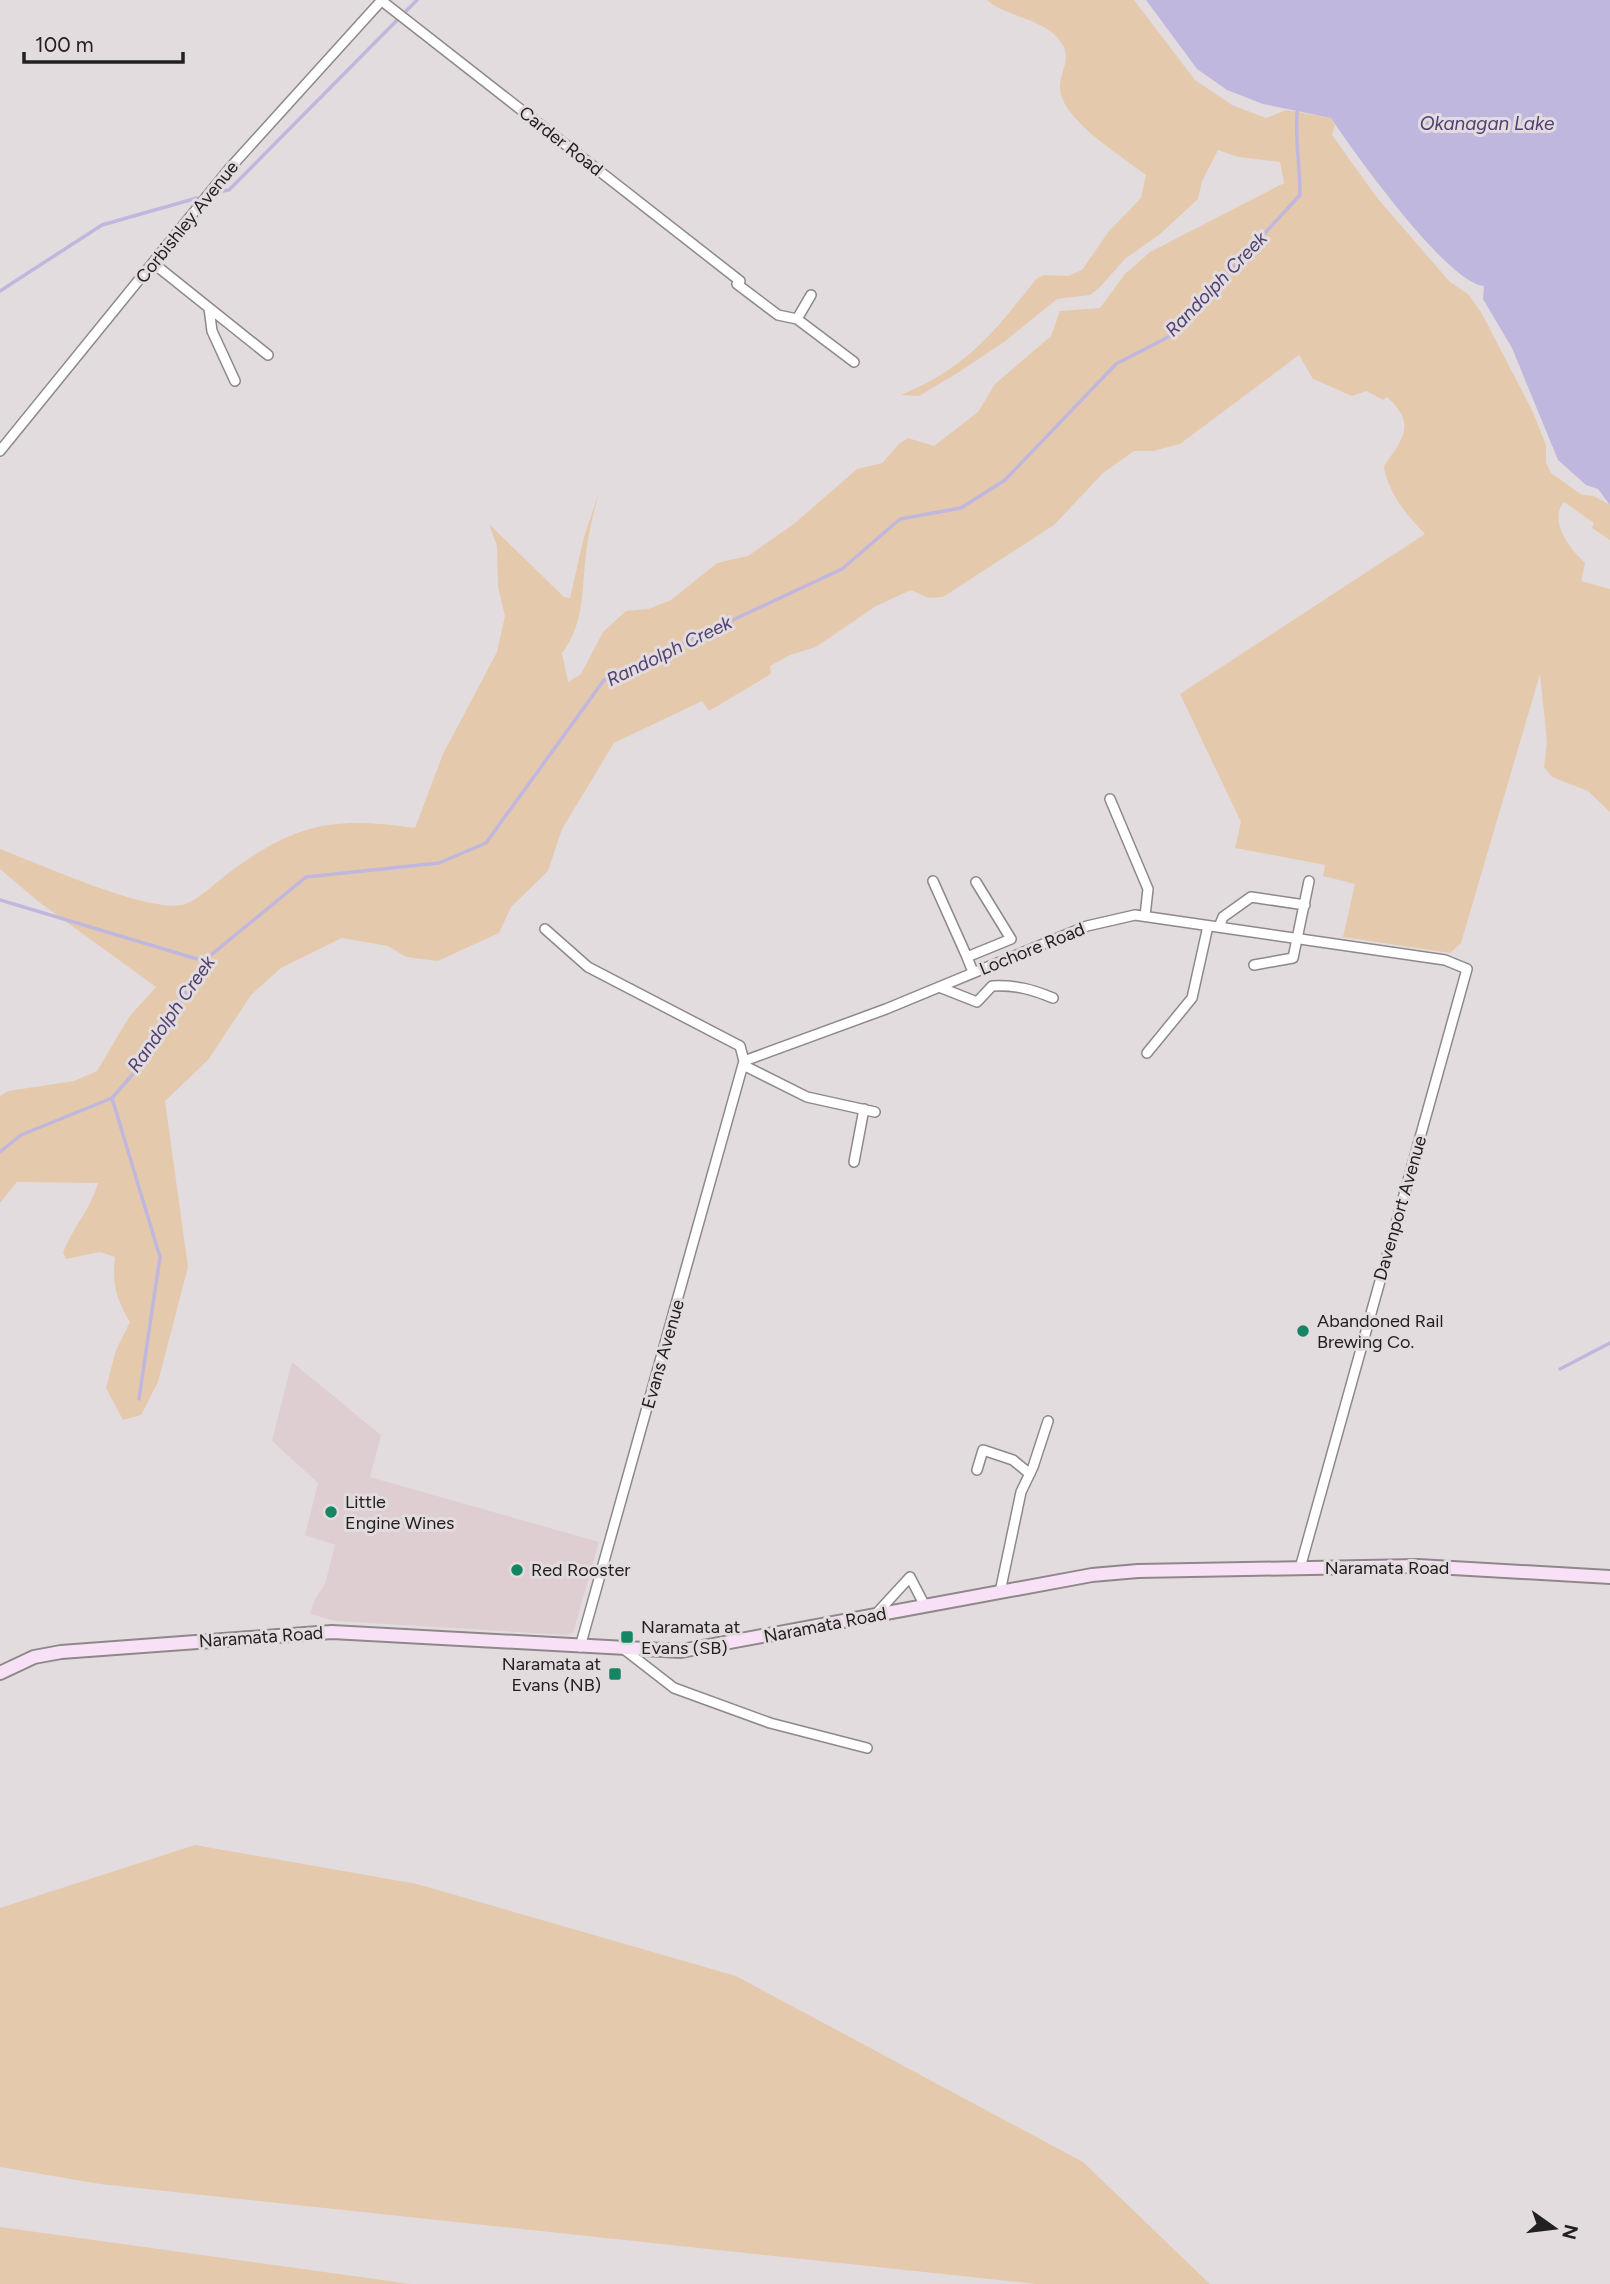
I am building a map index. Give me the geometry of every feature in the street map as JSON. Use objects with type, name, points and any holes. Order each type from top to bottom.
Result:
[{"type":"main road","name":"Naramata Road","points":[[0,1673],[34,1657],[61,1652],[306,1632],[681,1651],[1114,1572],[1418,1566],[1610,1577]]},
{"type":"street","name":"Corbishley Avenue","points":[[0,451],[229,169],[382,0]]},
{"type":"street","name":"Carder Road","points":[[382,0],[778,315],[797,318],[854,362]]},
{"type":"street","points":[[153,263],[268,355]]},
{"type":"street","points":[[797,318],[810,295]]},
{"type":"street","points":[[209,308],[212,331],[236,381]]},
{"type":"street","points":[[1110,799],[1148,889],[1145,916]]},
{"type":"street","points":[[933,881],[973,972]]},
{"type":"street","points":[[1254,965],[1293,958],[1309,881]]},
{"type":"street","points":[[967,957],[1011,939],[976,882]]},
{"type":"street","points":[[1219,927],[1223,917],[1251,897],[1305,905]]},
{"type":"street","name":"Lochore Road","points":[[744,1063],[1087,926],[1135,915],[1445,960],[1467,969]]},
{"type":"street","points":[[1147,1053],[1192,998],[1208,926]]},
{"type":"street","points":[[545,929],[588,967],[740,1046],[744,1063],[807,1097],[875,1112]]},
{"type":"street","name":"Davenport Avenue","points":[[1300,1568],[1467,969]]},
{"type":"street","points":[[939,987],[977,1002],[992,986],[1026,986],[1053,998]]},
{"type":"street","name":"Evans Avenue","points":[[580,1647],[744,1063]]},
{"type":"street","points":[[854,1162],[864,1109]]},
{"type":"street","points":[[1000,1592],[1021,1492],[1048,1421]]},
{"type":"street","points":[[977,1470],[983,1450],[1013,1460],[1030,1474]]},
{"type":"street","points":[[875,1616],[910,1577],[925,1606]]},
{"type":"street","points":[[625,1650],[674,1688],[770,1723],[867,1748]]},
{"type":"shaded area","points":[[987,0],[1134,0],[1195,80],[1232,105],[1266,118],[1286,110],[1331,118],[1335,125],[1332,135],[1378,199],[1450,282],[1468,294],[1481,312],[1532,410],[1546,445],[1546,462],[1551,473],[1582,495],[1594,496],[1610,505],[1610,540],[1592,528],[1594,523],[1564,502],[1558,518],[1568,543],[1585,563],[1581,581],[1610,589],[1610,812],[1588,791],[1552,777],[1544,767],[1547,742],[1540,674],[1461,943],[1450,953],[1343,937],[1355,884],[1323,876],[1325,865],[1235,848],[1241,822],[1180,694],[1425,534],[1399,503],[1389,485],[1384,466],[1404,432],[1402,415],[1387,397],[1383,400],[1367,391],[1352,396],[1313,379],[1299,355],[1180,444],[1153,451],[1134,451],[1103,473],[1054,525],[943,597],[928,598],[911,590],[876,606],[816,647],[790,655],[770,666],[771,674],[709,711],[702,701],[614,743],[562,829],[548,871],[511,907],[499,933],[438,961],[406,957],[388,946],[342,938],[281,968],[251,995],[208,1060],[165,1101],[188,1267],[158,1382],[141,1415],[123,1420],[106,1388],[116,1350],[130,1322],[116,1291],[115,1257],[100,1252],[66,1259],[63,1253],[98,1183],[17,1182],[0,1203],[0,1096],[8,1091],[74,1081],[97,1071],[129,1017],[156,987],[39,902],[0,869],[0,849],[119,894],[165,905],[182,905],[200,896],[254,856],[296,833],[317,827],[361,823],[415,828],[443,754],[497,652],[505,616],[498,587],[497,546],[489,524],[564,597],[570,598],[584,537],[599,492],[587,545],[578,621],[562,653],[568,682],[581,674],[603,632],[626,611],[648,609],[671,600],[717,563],[748,556],[795,523],[857,469],[882,463],[908,438],[934,446],[978,412],[995,384],[1051,336],[1060,311],[1100,308],[1125,274],[1150,252],[1284,183],[1280,162],[1238,157],[1218,150],[1202,181],[1198,199],[1160,234],[1125,259],[1090,295],[1057,299],[1004,342],[959,372],[919,396],[901,395],[944,373],[978,347],[1037,278],[1045,275],[1068,276],[1082,270],[1109,231],[1141,198],[1146,175],[1095,137],[1063,101],[1060,83],[1066,54],[1061,42],[1045,28]]},
{"type":"shaded area","points":[[292,1362],[381,1435],[370,1477],[599,1542],[573,1633],[566,1635],[336,1621],[310,1614],[316,1597],[325,1584],[335,1545],[305,1535],[318,1483],[272,1441]]},
{"type":"shaded area","points":[[195,1845],[417,1884],[736,1976],[1083,2162],[1210,2284],[1036,2284],[100,2184],[0,2167],[0,1908]]},
{"type":"shaded area","points":[[0,2227],[411,2284],[0,2284]]},
{"type":"water","name":"Okanagan Lake","points":[[1146,0],[1610,0],[1610,505],[1598,489],[1586,485],[1558,460],[1512,348],[1483,299],[1484,286],[1468,280],[1426,241],[1402,214],[1331,118],[1263,104],[1227,90],[1197,69]]},
{"type":"waterway","points":[[223,191],[229,190],[417,0]]},
{"type":"waterway","name":"Randolph Creek","points":[[0,1152],[21,1135],[112,1098],[132,1075],[211,955],[306,877],[439,863],[486,843],[604,680],[842,569],[900,519],[961,508],[1005,480],[1116,364],[1170,336],[1300,195],[1297,112]]},
{"type":"waterway","points":[[0,291],[102,225],[197,198]]},
{"type":"waterway","points":[[0,900],[207,962]]},
{"type":"waterway","points":[[112,1098],[160,1257],[139,1399]]},
{"type":"waterway","points":[[1560,1369],[1610,1343]]},
{"type":"place","name":"Abandoned Rail Brewing Co.","points":[[1303,1331]]},
{"type":"place","name":"Little Engine Wines","points":[[331,1512]]},
{"type":"place","name":"Red Rooster","points":[[517,1570]]},
{"type":"place","name":"Naramata at Evans (SB)","points":[[627,1637]]},
{"type":"place","name":"Naramata at Evans (NB)","points":[[615,1674]]}]
